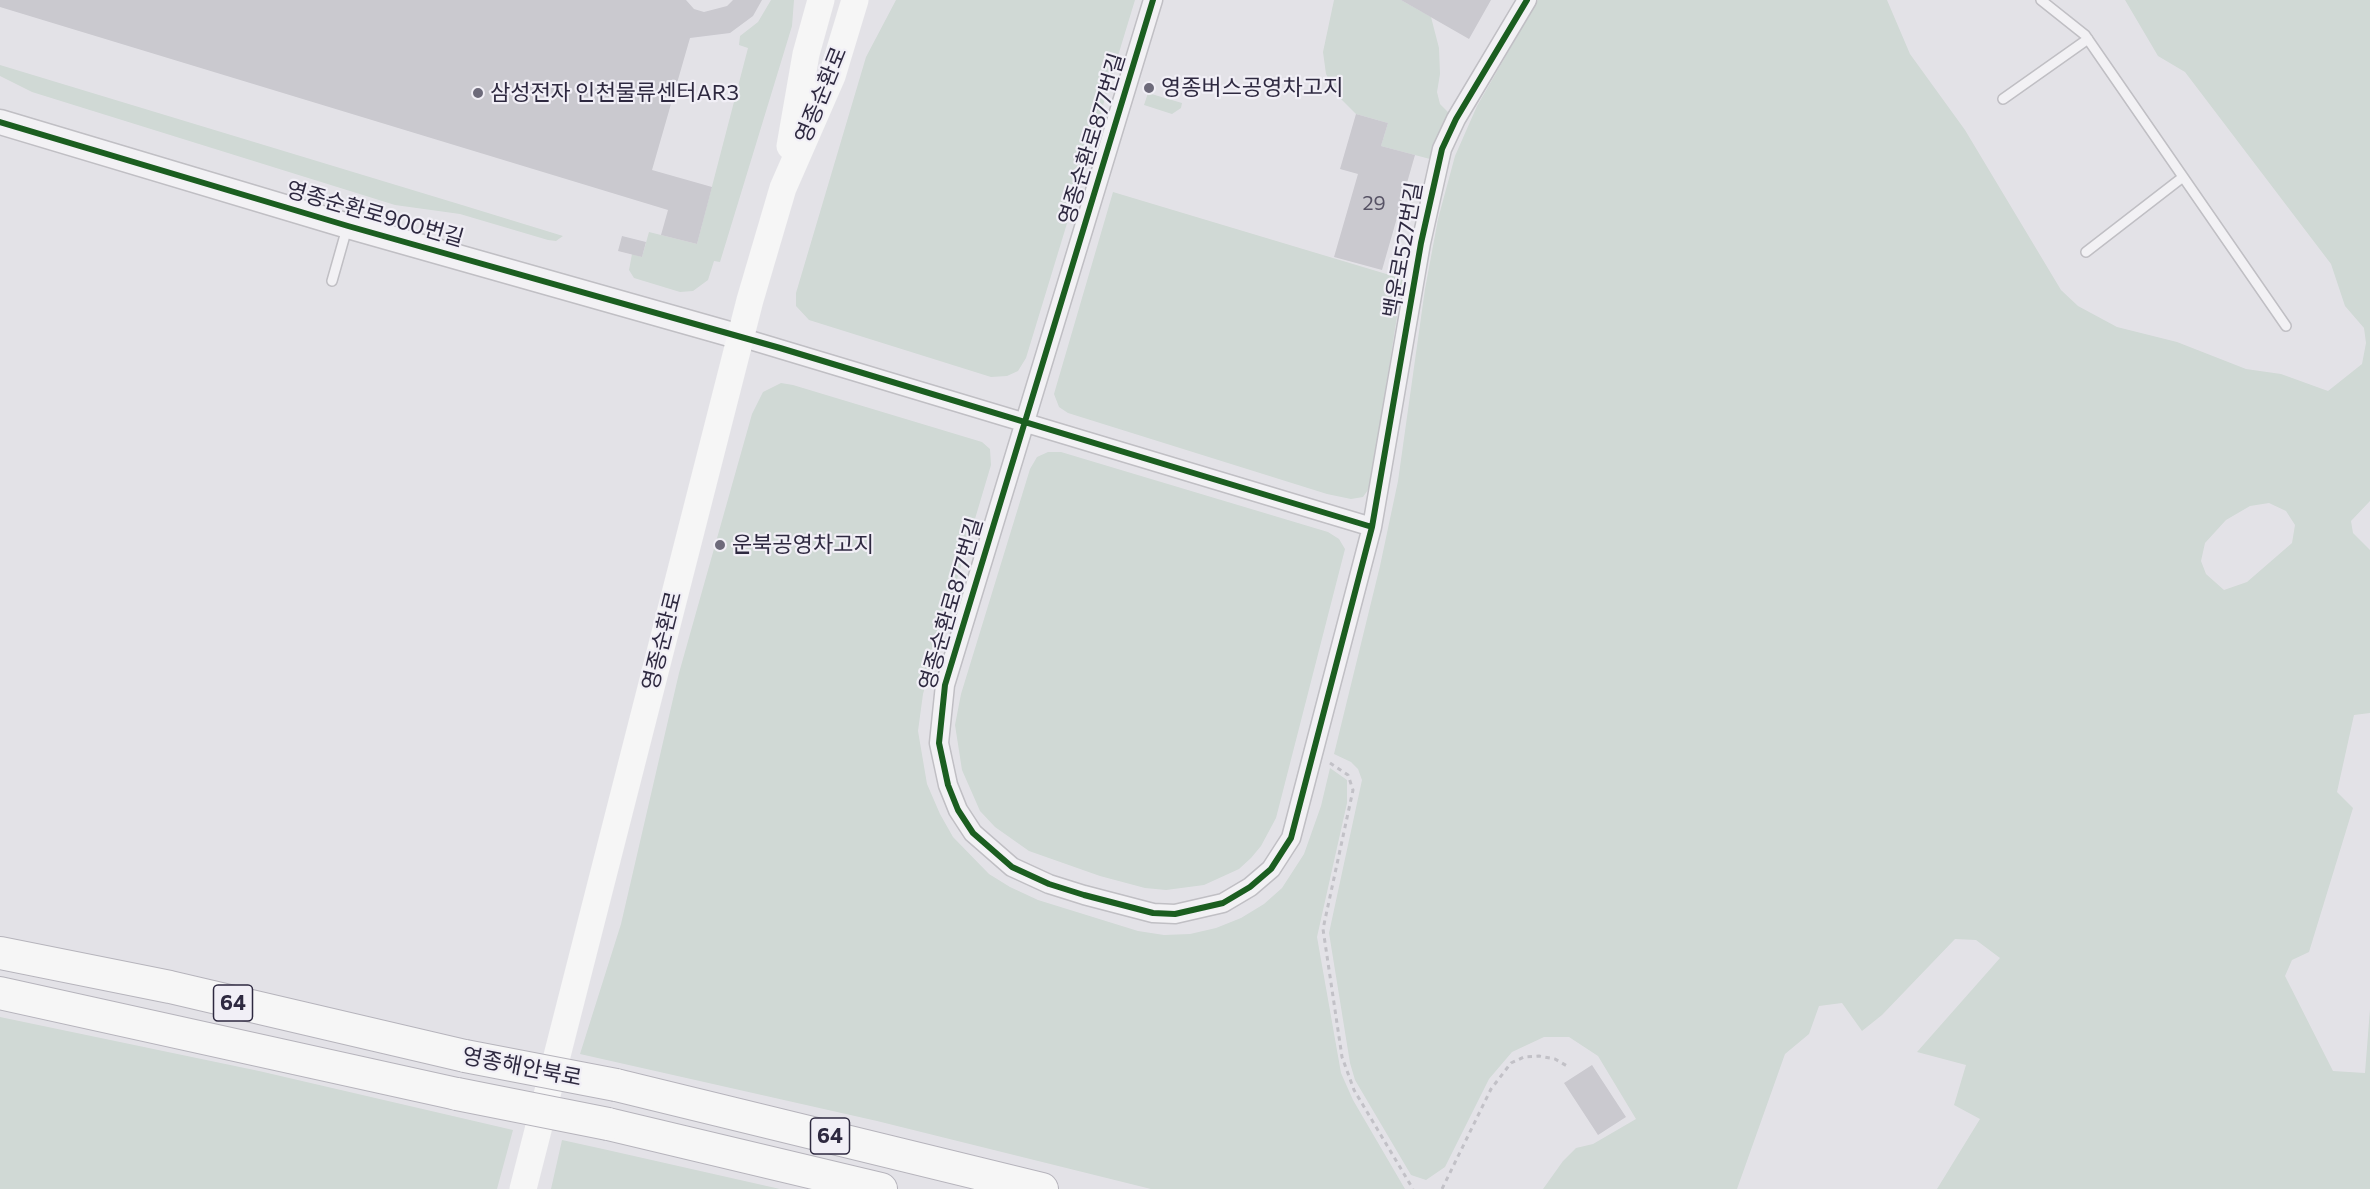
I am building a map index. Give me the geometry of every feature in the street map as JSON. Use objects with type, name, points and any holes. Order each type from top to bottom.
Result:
[{"type":"highway","points":[[0,943],[79,967]]},
{"type":"highway","name":"영종해안북로","points":[[0,952],[79,967],[465,1056],[616,1085],[1042,1189]]},
{"type":"highway","name":"영종해안북로","points":[[0,993],[457,1094],[608,1124],[881,1189]]},
{"type":"main road","name":"영종순환로","points":[[523,1189],[740,337],[783,188],[806,54],[821,0]]},
{"type":"main road","name":"영종순환로","points":[[783,188],[832,76],[855,0]]},
{"type":"street","name":"영종순환로877번길","points":[[1154,0],[945,685],[939,743],[948,786],[958,810],[973,833],[1012,867],[1049,884],[1084,896],[1153,913],[1175,914],[1223,903],[1250,887],[1271,869],[1283,853],[1297,821],[1372,527]]},
{"type":"street","name":"백운로527번길","points":[[1372,527],[1420,243],[1442,149],[1456,118],[1527,0]]},
{"type":"street","name":"영종순환로900번길","points":[[0,122],[348,226],[740,337]]},
{"type":"street","points":[[740,337],[1372,527]]},
{"type":"lane","points":[[2041,0],[2088,39],[2286,327]]},
{"type":"lane","points":[[2003,99],[2088,39]]},
{"type":"lane","points":[[2086,252],[2183,177]]},
{"type":"lane","points":[[332,281],[348,226]]},
{"type":"path","points":[[1327,762],[1348,775],[1353,790],[1323,929],[1342,1057],[1354,1090],[1413,1189]]},
{"type":"path","points":[[1442,1189],[1491,1089],[1511,1063],[1539,1056],[1555,1059],[1567,1066]]},
{"type":"shaded area","points":[[771,0],[794,0],[792,26],[720,262],[714,261],[708,280],[693,291],[680,292],[634,278],[629,270],[632,254],[642,257],[649,232],[697,244],[748,48],[739,45],[740,36],[758,22]]},
{"type":"shaded area","points":[[896,0],[1135,0],[1026,358],[1018,371],[1007,376],[991,377],[809,320],[796,306],[796,293],[866,57]]},
{"type":"shaded area","points":[[1334,0],[1401,0],[1431,17],[1439,48],[1440,74],[1437,92],[1440,104],[1449,113],[1430,159],[1381,146],[1388,123],[1356,114],[1337,95],[1326,74],[1323,52]]},
{"type":"shaded area","points":[[1538,0],[1887,0],[1910,54],[1965,130],[2061,290],[2078,306],[2117,327],[2177,342],[2246,369],[2281,374],[2328,391],[2362,364],[2366,343],[2364,328],[2345,306],[2331,264],[2185,72],[2158,56],[2125,0],[2370,0],[2370,501],[2351,521],[2353,533],[2370,550],[2370,713],[2354,715],[2337,792],[2353,808],[2309,952],[2292,960],[2285,976],[2333,1071],[2365,1073],[2370,1009],[2370,1189],[1937,1189],[1980,1119],[1954,1105],[1966,1065],[1917,1052],[2000,958],[1976,940],[1955,939],[1882,1015],[1862,1031],[1842,1003],[1819,1006],[1809,1034],[1785,1054],[1737,1189],[1543,1189],[1563,1161],[1576,1148],[1593,1144],[1636,1119],[1598,1056],[1569,1037],[1544,1037],[1512,1052],[1489,1079],[1445,1167],[1426,1180],[1411,1175],[1355,1080],[1350,1063],[1329,933],[1362,780],[1358,769],[1351,762],[1334,754],[1380,566],[1398,481],[1425,289],[1438,219],[1455,156],[1477,106]],"holes":[[[2269,503],[2286,511],[2295,525],[2292,543],[2247,582],[2224,590],[2206,574],[2201,561],[2205,543],[2226,520],[2250,506]]]},
{"type":"shaded area","points":[[0,65],[563,236],[556,241],[548,240],[460,214],[395,205],[32,92],[0,76]]},
{"type":"shaded area","points":[[1148,93],[1182,103],[1181,108],[1172,114],[1144,105]]},
{"type":"shaded area","points":[[1113,192],[1403,279],[1370,487],[1363,497],[1351,499],[1327,494],[1068,413],[1059,407],[1054,394]]},
{"type":"shaded area","points":[[781,383],[982,442],[990,449],[991,465],[923,694],[918,731],[927,784],[940,814],[953,837],[989,874],[1038,900],[1138,931],[1164,935],[1190,934],[1216,928],[1241,918],[1264,904],[1282,888],[1304,854],[1321,806],[1330,768],[1347,780],[1347,803],[1317,937],[1341,1073],[1353,1100],[1405,1189],[1151,1189],[877,1121],[580,1054],[621,924],[679,673],[752,414],[763,392]]},
{"type":"shaded area","points":[[1048,452],[1061,452],[1328,532],[1339,539],[1345,549],[1276,818],[1261,846],[1251,858],[1239,869],[1204,885],[1166,890],[1145,888],[1100,876],[1029,851],[995,827],[980,811],[962,770],[955,725],[961,694],[1030,469],[1037,457]]},
{"type":"shaded area","points":[[0,1017],[259,1071],[513,1130],[497,1189],[0,1189]]},
{"type":"shaded area","points":[[562,1140],[603,1149],[780,1189],[551,1189]]},
{"type":"building","name":"삼성전자 인천물류센터AR3","points":[[0,0],[686,0],[694,9],[704,12],[727,6],[733,0],[762,0],[753,16],[730,33],[690,38],[652,170],[712,187],[697,244],[661,235],[668,210],[0,7]]},
{"type":"building","points":[[1401,0],[1491,0],[1469,39]]},
{"type":"building","points":[[1356,114],[1388,123],[1381,146],[1415,155],[1382,270],[1334,257],[1358,174],[1340,169]]},
{"type":"building","points":[[622,236],[646,242],[642,257],[618,251]]},
{"type":"building","points":[[1592,1065],[1626,1117],[1598,1135],[1564,1083]]},
{"type":"cycle path","points":[[1153,0],[945,685],[939,743],[948,785],[958,810],[973,833],[1012,867],[1049,884],[1084,895],[1153,913],[1175,914],[1223,903],[1250,887],[1271,869],[1291,838],[1372,527],[1421,243],[1442,149],[1456,119],[1527,0]]},
{"type":"cycle path","points":[[0,122],[348,226],[780,348],[1372,527]]},
{"type":"place","name":"영종버스공영차고지","points":[[1149,88]]},
{"type":"place","name":"삼성전자 인천물류센터AR3","points":[[478,93]]},
{"type":"place","name":"운북공영차고지","points":[[720,545]]}]
